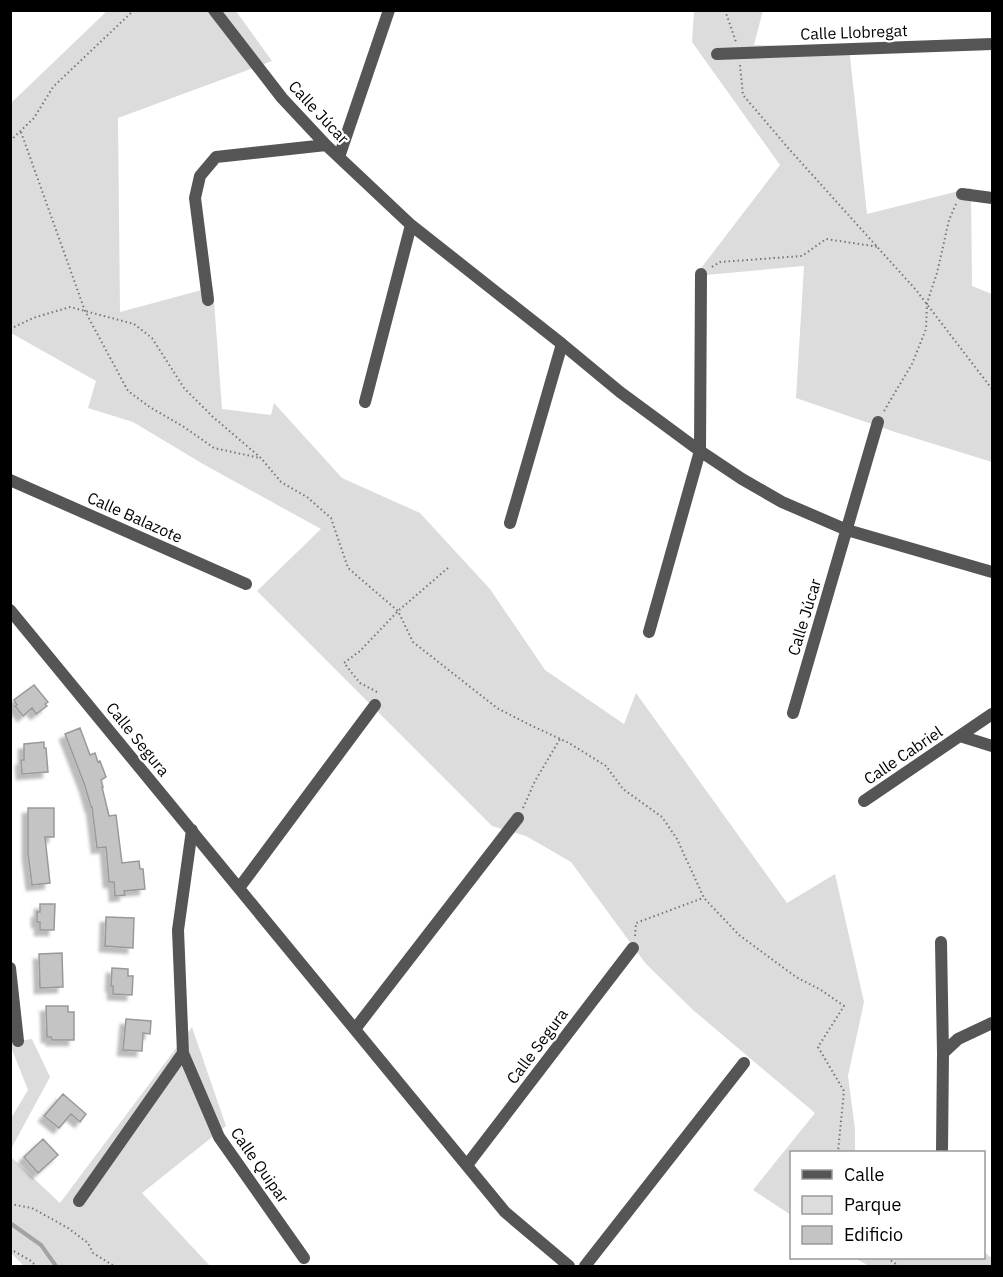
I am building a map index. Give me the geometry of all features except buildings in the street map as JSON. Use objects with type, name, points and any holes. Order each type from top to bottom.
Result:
[{"type":"street","name":"Calle Júcar","points":[[214,10],[282,98],[326,145],[411,225],[620,392],[700,451],[782,502],[847,530],[993,572]]},
{"type":"street","points":[[339,157],[389,10]]},
{"type":"street","name":"Calle Llobregat","points":[[717,54],[993,44]]},
{"type":"street","points":[[208,300],[195,198],[200,176],[216,157],[326,145]]},
{"type":"street","points":[[962,194],[993,198]]},
{"type":"street","points":[[365,402],[411,225]]},
{"type":"street","points":[[649,632],[700,451],[701,274]]},
{"type":"street","points":[[510,522],[562,344]]},
{"type":"street","name":"Calle Júcar","points":[[793,713],[878,422]]},
{"type":"street","name":"Calle Balazote","points":[[10,480],[246,584]]},
{"type":"street","name":"Calle Segura","points":[[10,610],[505,1212],[569,1266]]},
{"type":"street","points":[[239,888],[375,705]]},
{"type":"street","name":"Calle Cabriel","points":[[864,801],[993,714]]},
{"type":"street","name":"Calle Cabriel","points":[[960,736],[993,746]]},
{"type":"street","points":[[355,1029],[518,818]]},
{"type":"street","name":"Calle Quipar","points":[[192,830],[178,930],[183,1053],[219,1137],[304,1258]]},
{"type":"street","points":[[941,942],[942,1151]]},
{"type":"street","name":"Calle Segura","points":[[467,1165],[633,948]]},
{"type":"street","points":[[10,968],[18,1041]]},
{"type":"street","points":[[943,1053],[958,1040],[993,1023]]},
{"type":"street","points":[[79,1201],[183,1053]]},
{"type":"street","points":[[585,1266],[744,1064]]},
{"type":"path","points":[[10,141],[34,118],[53,87],[134,10]]},
{"type":"path","points":[[725,10],[740,53],[743,95],[927,303],[993,389]]},
{"type":"path","points":[[21,132],[85,311],[128,391],[213,448],[261,458]]},
{"type":"path","points":[[878,422],[912,364],[926,329],[927,303],[937,273],[949,220],[962,194]]},
{"type":"path","points":[[701,274],[720,262],[802,256],[826,239],[879,247]]},
{"type":"path","points":[[10,328],[33,318],[70,307],[134,324],[152,338],[184,388],[213,417],[261,458],[281,482],[307,496],[331,518],[348,568],[398,612],[413,642],[497,708],[569,743],[606,766],[623,789],[662,817],[677,839],[704,898],[740,935],[772,961],[844,1006],[818,1047],[844,1091],[838,1151]]},
{"type":"path","points":[[377,692],[360,683],[344,663],[360,651],[398,612],[449,567]]},
{"type":"path","points":[[518,818],[535,781],[560,739]]},
{"type":"path","points":[[633,948],[636,923],[704,898]]},
{"type":"path","points":[[10,1204],[32,1208],[68,1228],[88,1243],[93,1253],[114,1266]]},
{"type":"path","points":[[10,1249],[36,1266]]},
{"type":"green space","points":[[763,10],[754,45],[849,47],[867,214],[971,188],[972,286],[992,294],[992,462],[796,398],[804,266],[695,276],[780,165],[692,42],[694,11]]},
{"type":"green space","points":[[107,11],[236,11],[272,61],[118,118],[120,312],[213,287],[222,409],[271,415],[274,403],[342,478],[420,513],[490,589],[545,670],[624,724],[636,693],[787,903],[835,874],[864,1002],[848,1076],[855,1129],[855,1151],[790,1151],[790,1214],[753,1190],[815,1113],[693,1010],[646,964],[571,862],[526,836],[492,826],[257,591],[321,529],[203,464],[133,422],[88,408],[96,381],[11,333],[10,104]]},
{"type":"green space","points":[[192,1027],[226,1126],[142,1193],[210,1266],[24,1266],[11,1255],[11,1157],[60,1203]]},
{"type":"green space","points":[[32,1039],[50,1077],[11,1149],[10,1120],[28,1090],[11,1042]]},
{"type":"green space","points":[[985,1253],[992,1258],[992,1266],[869,1266],[857,1259],[985,1259]]},
{"type":"waterway","points":[[10,1223],[41,1245],[56,1266]]}]
